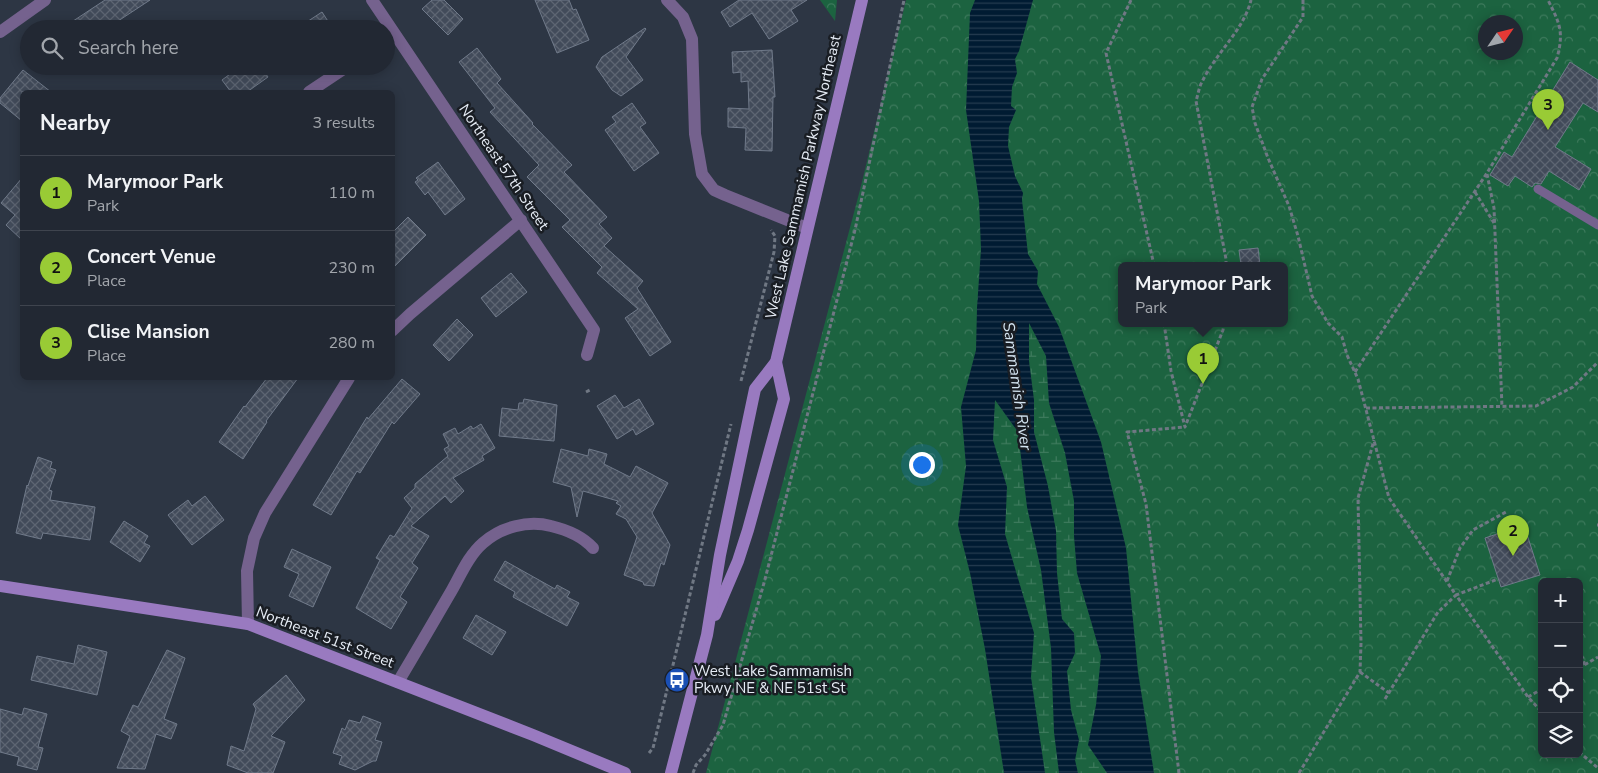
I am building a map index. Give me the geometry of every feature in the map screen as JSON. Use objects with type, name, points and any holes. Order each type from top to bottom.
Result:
[{"type":"main road","name":"West Lake Sammamish Parkway Northeast","points":[[671,773],[707,635],[720,555],[755,389],[776,362],[862,0]]},
{"type":"main road","name":"West Lake Sammamish Parkway Northeast","points":[[707,635],[738,561],[784,399],[776,362]]},
{"type":"main road","name":"Northeast 51st Street","points":[[0,586],[248,624],[540,737],[625,773]]},
{"type":"street","points":[[0,32],[45,0]]},
{"type":"street","name":"Northeast 57th Street","points":[[372,0],[382,20]]},
{"type":"street","points":[[667,0],[683,18],[692,39],[695,134],[702,174],[714,190],[807,228]]},
{"type":"street","name":"Northeast 57th Street","points":[[395,43],[521,220],[594,330],[586,355]]},
{"type":"street","points":[[313,90],[335,75]]},
{"type":"street","points":[[395,328],[521,220]]},
{"type":"street","points":[[248,624],[248,571],[254,538],[265,513],[348,380]]},
{"type":"street","points":[[398,682],[467,563],[484,542],[506,530],[527,524],[541,523],[564,529],[585,539],[593,548]]},
{"type":"lane","points":[[1538,189],[1598,225]]},
{"type":"path","points":[[693,773],[696,765],[705,755],[723,725],[764,583],[855,230],[904,0]]},
{"type":"path","points":[[1131,0],[1106,53],[1153,262]]},
{"type":"path","points":[[1226,262],[1196,101],[1201,82],[1230,40],[1249,8],[1251,0]]},
{"type":"path","points":[[1303,0],[1303,17],[1262,79],[1252,107],[1255,123],[1268,158],[1289,206],[1312,296],[1328,323],[1342,337],[1366,408],[1389,498],[1528,697],[1538,708]]},
{"type":"path","points":[[1355,372],[1487,173],[1557,58],[1561,41],[1559,21],[1548,0]]},
{"type":"path","points":[[1487,173],[1494,208],[1502,407]]},
{"type":"path","points":[[1474,192],[1494,224]]},
{"type":"path","points":[[740,387],[774,252],[775,236],[769,228]]},
{"type":"path","points":[[1165,327],[1171,371],[1185,427]]},
{"type":"path","points":[[1185,427],[1223,327]]},
{"type":"path","points":[[1366,408],[1536,406],[1573,387],[1598,362]]},
{"type":"path","points":[[649,753],[653,748],[733,416]]},
{"type":"path","points":[[1179,773],[1146,504],[1127,432],[1185,427]]},
{"type":"path","points":[[1299,773],[1360,672],[1358,498],[1374,439]]},
{"type":"path","points":[[1447,581],[1460,548],[1473,530],[1506,512]]},
{"type":"path","points":[[1386,699],[1438,612],[1456,595],[1498,579]]},
{"type":"path","points":[[1583,660],[1585,665],[1598,658]]},
{"type":"path","points":[[1360,672],[1389,693]]},
{"type":"path","points":[[1528,697],[1538,691]]},
{"type":"path","points":[[1583,755],[1598,768]]},
{"type":"green space","points":[[820,0],[837,0],[835,21]]},
{"type":"green space","points":[[906,0],[1598,0],[1598,773],[706,773],[861,186]]},
{"type":"green space","points":[[1029,321],[1046,356],[1049,403],[1065,453],[1074,501],[1077,573],[1101,656],[1096,705],[1088,745],[1107,773],[1078,773],[1075,760],[1079,740],[1071,710],[1067,671],[1075,653],[1074,633],[1062,619],[1057,573],[1056,531],[1048,486],[1034,432],[1034,400],[1029,361]]},
{"type":"green space","points":[[994,399],[1018,432],[1027,507],[1041,570],[1051,648],[1054,732],[1059,773],[1045,773],[1031,677],[1034,633],[1005,534],[1006,487],[993,440]]},
{"type":"water","name":"Sammamish River","points":[[975,0],[1033,0],[1015,59],[1017,73],[1012,87],[1011,106],[1016,110],[1009,127],[1008,146],[1015,176],[1023,193],[1022,200],[1028,254],[1038,271],[1037,284],[1059,327],[1101,442],[1126,548],[1138,672],[1154,773],[1107,773],[1088,745],[1096,705],[1101,656],[1077,573],[1074,501],[1065,453],[1049,403],[1046,356],[1029,323],[1029,361],[1034,400],[1034,432],[1048,486],[1056,531],[1057,573],[1062,619],[1074,633],[1075,653],[1067,671],[1071,710],[1079,740],[1075,760],[1078,773],[1059,773],[1054,732],[1051,648],[1041,570],[1027,507],[1018,432],[995,400],[993,440],[1007,487],[1005,534],[1034,633],[1031,677],[1045,773],[1004,773],[985,649],[970,573],[958,525],[966,466],[961,407],[976,350],[981,249],[979,201],[966,110],[970,13]]},
{"type":"building","points":[[105,0],[150,0],[120,20],[75,20]]},
{"type":"building","points":[[432,0],[444,0],[463,19],[448,35],[422,9]]},
{"type":"building","points":[[535,0],[569,0],[573,10],[576,9],[589,40],[557,53]]},
{"type":"building","points":[[739,0],[807,0],[791,10],[798,21],[769,39],[752,13],[730,27],[721,12]]},
{"type":"building","points":[[322,12],[327,20],[310,20]]},
{"type":"building","points":[[645,28],[626,57],[643,80],[621,96],[612,90],[596,67],[602,57]]},
{"type":"building","points":[[477,48],[501,79],[497,83],[532,124],[572,165],[564,172],[607,217],[599,224],[612,238],[604,246],[643,281],[637,288],[671,342],[650,356],[625,318],[638,309],[597,273],[602,267],[562,227],[570,220],[527,177],[539,165],[490,112],[495,108],[459,62]]},
{"type":"building","points":[[772,50],[775,97],[773,97],[772,151],[745,150],[746,128],[728,127],[728,108],[749,109],[748,81],[741,82],[741,72],[733,73],[732,52]]},
{"type":"building","points":[[1570,62],[1598,80],[1598,112],[1583,103],[1555,147],[1591,169],[1579,190],[1549,171],[1541,184],[1535,183],[1532,187],[1515,176],[1508,186],[1490,175],[1504,152],[1512,157]]},
{"type":"building","points":[[20,74],[29,75],[48,90],[20,90],[20,119],[0,103],[0,98]]},
{"type":"building","points":[[229,75],[267,75],[268,77],[250,90],[230,90],[222,80]]},
{"type":"building","points":[[632,103],[646,123],[640,127],[659,153],[634,171],[605,130],[616,122],[612,117]]},
{"type":"building","points":[[438,162],[465,199],[445,215],[428,192],[425,195],[415,182],[418,180],[416,178]]},
{"type":"building","points":[[20,180],[20,238],[6,225],[15,215],[1,203]]},
{"type":"building","points":[[408,217],[426,235],[395,266],[395,230]]},
{"type":"building","points":[[1258,248],[1260,262],[1241,262],[1239,250]]},
{"type":"building","points":[[511,273],[527,292],[496,317],[481,298]]},
{"type":"building","points":[[457,319],[473,335],[449,361],[433,345]]},
{"type":"building","points":[[402,379],[420,394],[394,424],[392,422],[360,473],[357,471],[331,515],[313,505],[367,417],[368,419]]},
{"type":"building","points":[[265,380],[297,380],[266,421],[243,459],[219,442]]},
{"type":"building","points":[[615,395],[624,408],[639,399],[654,424],[636,435],[633,429],[617,439],[597,406]]},
{"type":"building","points":[[524,399],[557,405],[554,441],[499,436],[502,408],[518,410],[519,403],[523,403]]},
{"type":"building","points":[[481,424],[495,448],[482,456],[484,460],[453,478],[464,491],[451,503],[445,496],[411,526],[429,536],[412,563],[418,568],[400,597],[407,602],[391,629],[356,608],[380,560],[376,558],[390,535],[394,537],[412,508],[404,498],[415,488],[415,484],[448,456],[444,449],[449,446],[443,434],[455,428],[458,434],[471,426],[473,429]]},
{"type":"building","points":[[561,449],[588,456],[589,449],[607,454],[604,464],[630,477],[636,466],[668,483],[652,513],[670,545],[664,565],[661,563],[654,586],[644,585],[643,582],[624,575],[637,537],[626,519],[616,514],[621,506],[616,503],[618,501],[583,491],[577,517],[571,487],[553,482]]},
{"type":"building","points":[[38,457],[52,462],[50,468],[56,470],[49,490],[52,491],[50,500],[95,507],[90,540],[43,533],[41,539],[16,533],[27,485]]},
{"type":"building","points":[[205,496],[224,520],[192,545],[168,515],[188,500],[192,506]]},
{"type":"building","points":[[124,521],[148,536],[144,543],[150,546],[140,562],[110,542]]},
{"type":"building","points":[[1524,525],[1540,575],[1501,587],[1485,538]]},
{"type":"building","points":[[292,549],[331,567],[313,607],[289,596],[299,574],[284,567]]},
{"type":"building","points":[[505,561],[555,589],[557,585],[570,592],[567,597],[579,603],[567,626],[513,597],[515,592],[494,580]]},
{"type":"building","points":[[476,615],[506,632],[492,655],[463,638]]},
{"type":"building","points":[[78,645],[107,652],[97,695],[31,680],[37,656],[74,664]]},
{"type":"building","points":[[167,650],[185,658],[164,719],[177,724],[171,739],[156,734],[145,769],[117,768],[130,736],[121,731],[133,705],[138,707]]},
{"type":"building","points":[[286,675],[305,700],[271,736],[285,742],[273,773],[248,773],[227,765],[231,746],[244,751],[256,709],[253,704]]},
{"type":"building","points":[[24,708],[47,714],[38,747],[43,748],[37,770],[17,765],[19,757],[0,752],[0,709],[22,715]]},
{"type":"building","points":[[363,716],[381,723],[375,740],[382,742],[376,761],[355,770],[339,764],[342,756],[333,753],[342,728],[345,730],[349,720],[360,723]]},
{"type":"place","name":"Clise Mansion","points":[[1548,130]]},
{"type":"place","name":"Marymoor Park","points":[[1203,384]]},
{"type":"place","name":"Concert Venue","points":[[1513,556]]},
{"type":"place","name":"West Lake Sammamish Pkwy NE & NE 51st St","points":[[677,680]]}]
